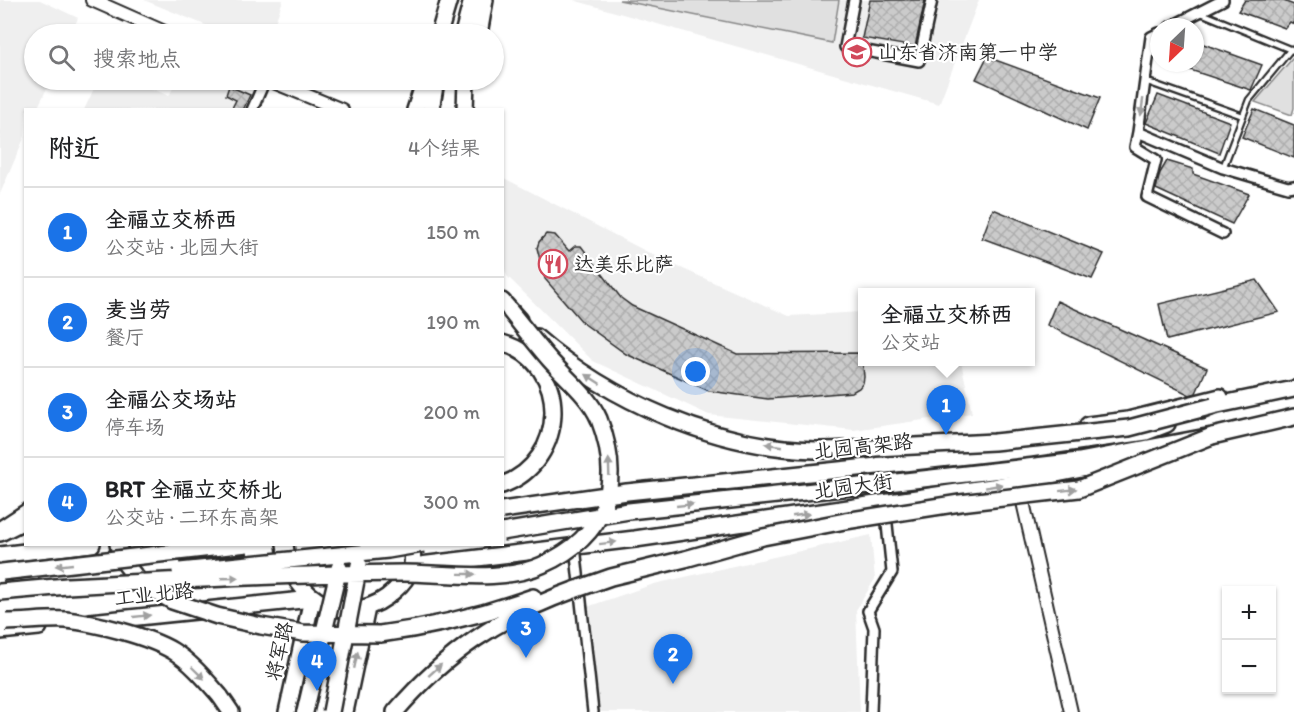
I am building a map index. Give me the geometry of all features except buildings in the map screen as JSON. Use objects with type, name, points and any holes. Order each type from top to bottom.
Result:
[{"type":"main road","points":[[435,24],[439,0]]},
{"type":"main road","points":[[441,24],[449,0]]},
{"type":"main road","points":[[445,24],[449,0]]},
{"type":"main road","points":[[467,24],[476,1]]},
{"type":"main road","points":[[471,24],[476,1]]},
{"type":"main road","points":[[476,1],[478,24]]},
{"type":"main road","points":[[416,108],[422,90]]},
{"type":"main road","points":[[421,108],[424,90]]},
{"type":"main road","points":[[431,108],[434,90]]},
{"type":"main road","points":[[448,108],[452,90]]},
{"type":"main road","points":[[464,108],[467,90]]},
{"type":"main road","points":[[506,306],[559,357],[616,394],[648,410],[697,427],[772,445],[823,450],[1005,441],[1129,428],[1213,406]]},
{"type":"main road","points":[[0,592],[208,578],[404,573],[494,575],[522,572],[541,566],[566,552],[585,537],[598,520],[606,502],[610,471],[608,446],[598,417],[577,387],[550,359],[506,306]]},
{"type":"main road","points":[[504,344],[524,354],[537,365],[552,396],[554,415],[550,438],[541,456],[528,471],[504,484]]},
{"type":"main road","name":"北园大街","points":[[504,512],[782,478],[1013,435],[1128,420],[1207,400],[1294,384]]},
{"type":"main road","name":"北园高架路","points":[[504,512],[627,492],[1041,447],[1146,432],[1213,406],[1294,389]]},
{"type":"main road","name":"北园高架路","points":[[504,532],[629,511],[1079,461],[1292,419]]},
{"type":"main road","name":"北园大街","points":[[412,566],[658,536],[1018,482],[1121,462],[1263,429],[1292,419]]},
{"type":"main road","points":[[394,712],[419,684],[449,657],[479,636],[541,602],[611,577],[763,537],[886,515],[1079,489],[1212,436]]},
{"type":"main road","points":[[0,533],[24,521]]},
{"type":"main road","points":[[0,555],[75,546]]},
{"type":"main road","points":[[118,546],[121,559],[141,582],[172,601],[217,616],[303,633],[367,634],[420,629],[480,615],[540,595],[574,590]]},
{"type":"main road","points":[[1,572],[229,546]]},
{"type":"main road","points":[[285,546],[286,561],[296,582],[312,598],[330,607],[348,610],[368,608],[386,599],[402,585],[412,566],[412,546]]},
{"type":"main road","points":[[305,712],[344,546]]},
{"type":"main road","points":[[331,712],[364,546]]},
{"type":"main road","points":[[67,586],[222,565],[411,546]]},
{"type":"main road","name":"工业北路","points":[[0,631],[312,598]]},
{"type":"main road","name":"将军路","points":[[286,712],[312,598]]},
{"type":"main road","points":[[345,712],[368,608]]},
{"type":"main road","points":[[0,622],[65,620],[94,625],[155,643],[174,651],[201,675],[231,712]]},
{"type":"street","points":[[92,0],[146,24]]},
{"type":"street","points":[[854,0],[845,47],[919,62],[932,0]]},
{"type":"street","points":[[1187,18],[1223,0]]},
{"type":"street","points":[[1150,44],[1135,147],[1156,160],[1147,197],[1223,234]]},
{"type":"street","points":[[253,108],[262,90]]},
{"type":"street","points":[[292,90],[337,108]]},
{"type":"street","points":[[1138,132],[1223,168],[1288,187],[1294,186]]},
{"type":"street","points":[[1018,482],[1071,712]]},
{"type":"street","points":[[0,526],[24,510]]},
{"type":"street","points":[[871,712],[874,628],[868,611],[892,572],[886,515]]},
{"type":"street","points":[[575,546],[593,712]]},
{"type":"lane","points":[[1199,12],[1292,50],[1249,100],[1223,168]]},
{"type":"lane","points":[[1145,81],[1243,116]]},
{"type":"shaded area","points":[[0,0],[40,0],[78,18],[75,24],[24,24],[24,90],[46,90],[37,108],[24,108],[24,138],[0,194]]},
{"type":"shaded area","points":[[144,0],[283,0],[275,24],[203,24]]},
{"type":"shaded area","name":"山东省济南第一中学","points":[[573,0],[979,0],[939,104]]},
{"type":"shaded area","points":[[619,0],[839,0],[832,43]]},
{"type":"shaded area","points":[[1292,59],[1294,60],[1294,108],[1292,115],[1255,102]]},
{"type":"shaded area","points":[[93,90],[155,90],[169,96],[172,90],[238,90],[250,95],[244,108],[85,108]]},
{"type":"shaded area","points":[[504,178],[663,260],[789,316],[858,312],[858,366],[962,366],[972,413],[854,430],[709,415],[593,361],[507,276],[504,267]]},
{"type":"shaded area","points":[[871,535],[875,579],[856,610],[860,712],[595,712],[584,608],[654,584]]},
{"type":"place","name":"山东省济南第一中学","points":[[857,52]]},
{"type":"place","name":"达美乐比萨","points":[[553,264]]},
{"type":"place","name":"全福立交桥西","points":[[946,435]]},
{"type":"place","name":"全福公交场站","points":[[526,658]]},
{"type":"place","name":"麦当劳","points":[[673,684]]},
{"type":"place","name":"BRT 全福立交桥北","points":[[317,691]]}]
